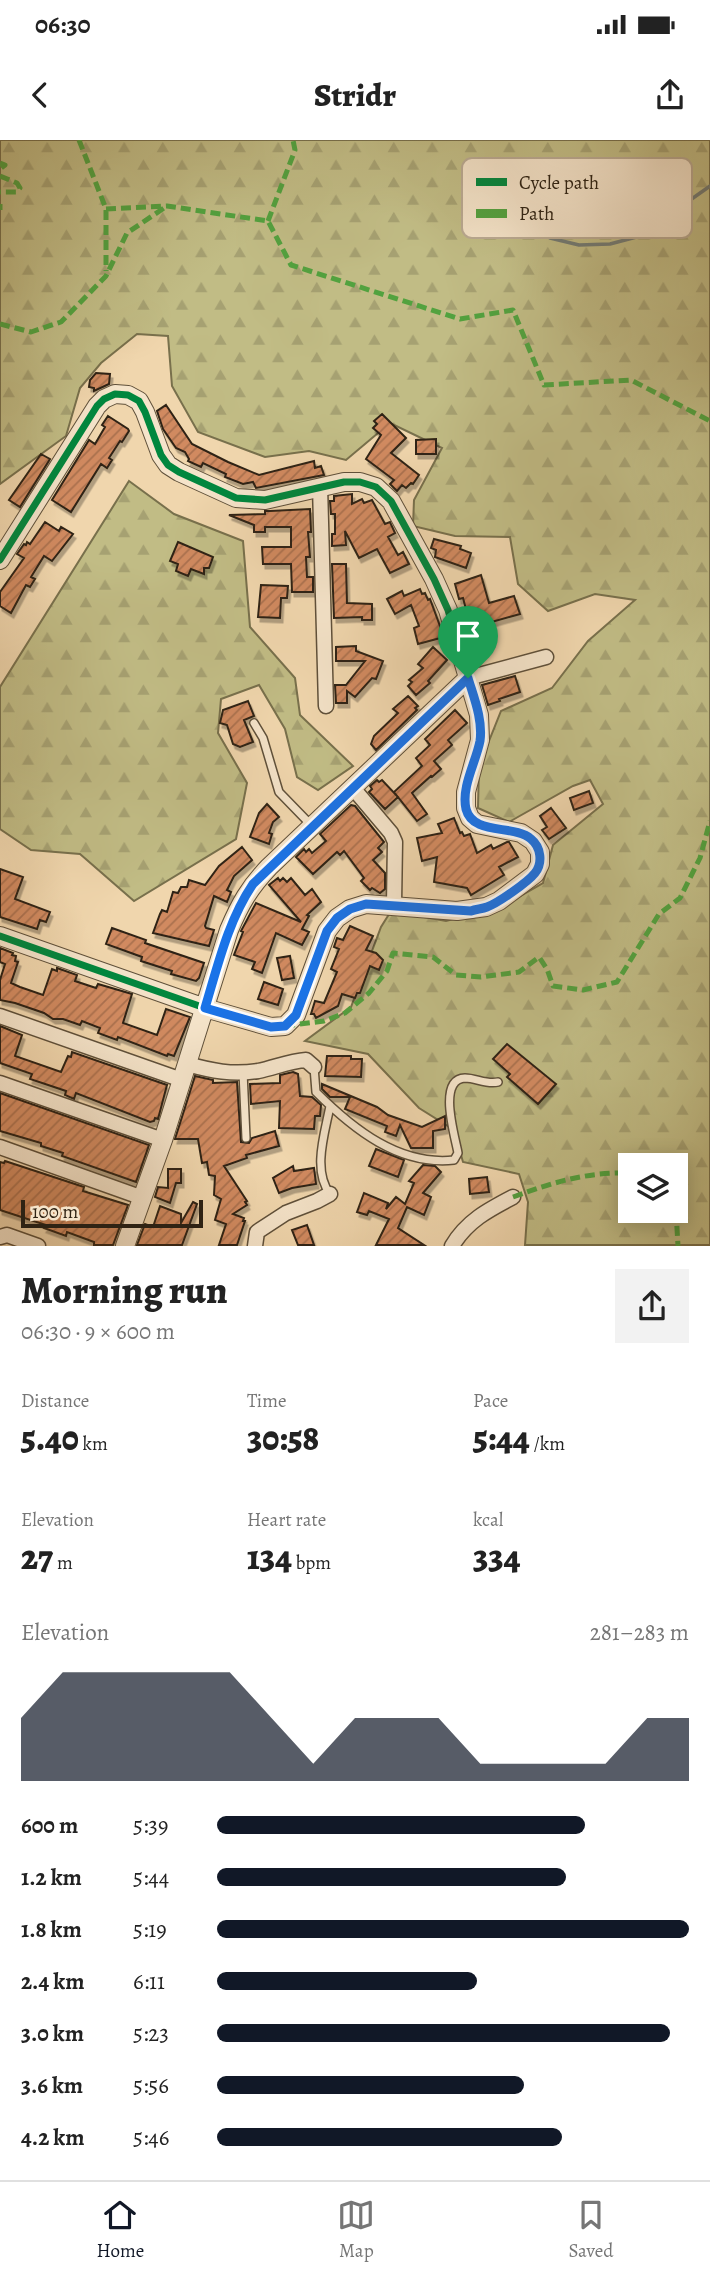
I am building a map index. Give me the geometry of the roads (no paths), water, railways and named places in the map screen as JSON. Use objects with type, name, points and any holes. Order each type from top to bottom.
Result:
[{"type":"street","points":[[0,560],[97,406],[104,399],[116,394],[128,395],[139,401],[161,455],[168,464],[236,498],[265,500],[344,482],[360,482],[376,487],[391,501],[434,579],[447,610],[468,678],[481,727],[466,792],[466,808],[470,818],[477,824],[521,833],[533,841],[540,852],[540,864],[535,874],[499,901],[486,907],[457,911],[394,904],[366,904],[350,909],[337,918],[327,931],[296,1015],[285,1026],[271,1027],[205,1008],[0,936]]},
{"type":"street","points":[[320,486],[326,706]]},
{"type":"street","points":[[125,1245],[163,1140],[229,930],[240,903],[253,884],[468,678],[546,657]]},
{"type":"street","points":[[353,788],[396,842],[394,904]]},
{"type":"street","points":[[0,1016],[185,1072],[243,1073],[260,1071],[290,1061],[306,1060],[314,1068]]},
{"type":"street","points":[[0,1083],[163,1140]]},
{"type":"street","points":[[0,1147],[143,1198]]},
{"type":"street","points":[[255,1245],[257,1232],[286,1213],[330,1194]]},
{"type":"street","points":[[452,1245],[475,1218],[513,1197]]},
{"type":"street","points":[[0,1237],[7,1235],[37,1245]]},
{"type":"lane","points":[[254,723],[263,738],[278,792],[313,826]]},
{"type":"lane","points":[[314,1068],[316,1092],[371,1139],[411,1157],[437,1162],[454,1160],[458,1153],[448,1095],[451,1085],[457,1079],[466,1078],[498,1082]]},
{"type":"lane","points":[[243,1073],[246,1138]]},
{"type":"lane","points":[[330,1106],[320,1158],[324,1186],[330,1194]]},
{"type":"waterway","points":[[692,199],[710,186]]},
{"type":"waterway","points":[[550,238],[579,245],[610,244],[633,238]]}]
